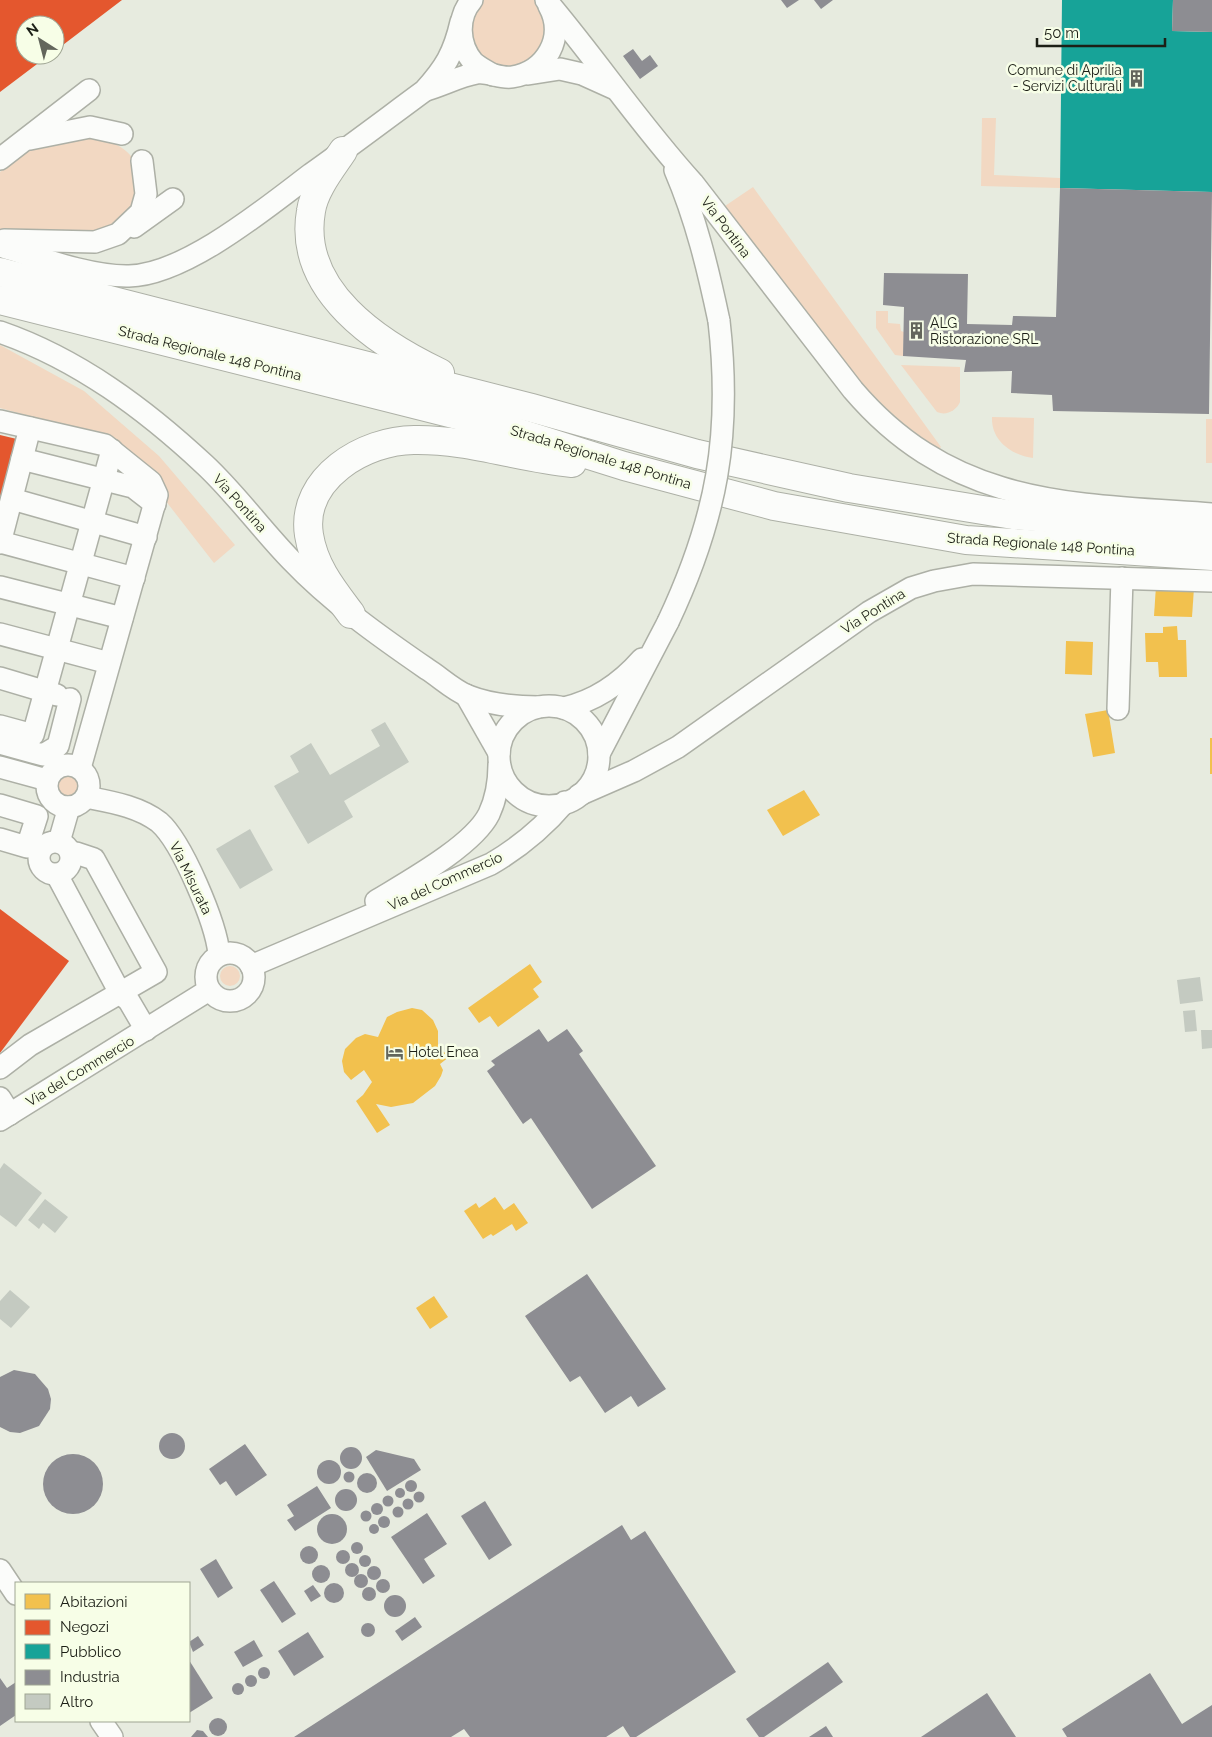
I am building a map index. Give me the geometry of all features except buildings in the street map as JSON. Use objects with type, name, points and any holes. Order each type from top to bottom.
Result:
[{"type":"highway","points":[[343,151],[322,183],[311,211],[310,238],[316,265],[332,293],[352,316],[374,336],[410,359],[450,378],[532,408]]},
{"type":"highway","name":"Strada Regionale 148 Pontina","points":[[0,272],[532,408],[697,454],[849,488],[1013,515],[1212,533]]},
{"type":"highway","name":"Strada Regionale 148 Pontina","points":[[0,300],[481,421],[624,466],[774,506],[966,540],[1212,556]]},
{"type":"highway","points":[[351,614],[324,578],[314,554],[308,524],[312,502],[320,487],[333,471],[354,456],[388,444],[424,440],[461,444],[559,462],[624,466]]},
{"type":"street","points":[[526,74],[540,66],[553,46],[556,33],[554,16],[545,0]]},
{"type":"street","points":[[545,0],[586,47],[669,157],[694,223],[707,265],[719,321],[724,370],[724,418],[717,477],[706,526],[690,576],[668,622],[598,754]]},
{"type":"street","points":[[467,7],[463,44],[474,63],[493,75]]},
{"type":"street","points":[[0,246],[98,273],[128,276],[149,274],[188,259],[216,242],[424,91],[443,71],[456,46],[467,7]]},
{"type":"street","points":[[424,91],[479,73],[509,78],[560,69],[582,74],[616,89]]},
{"type":"street","points":[[0,158],[89,90]]},
{"type":"street","points":[[25,140],[90,127],[122,134]]},
{"type":"street","name":"Via Pontina","points":[[669,157],[693,183],[756,267],[864,403],[896,435],[924,455],[969,477],[1016,494],[1054,500],[1212,514]]},
{"type":"street","points":[[118,234],[141,212],[146,194],[142,161]]},
{"type":"street","points":[[0,240],[95,242],[141,224],[173,199]]},
{"type":"street","name":"Via Pontina","points":[[0,332],[38,346],[75,366],[114,390],[154,421],[207,466],[297,566],[351,614],[466,695],[495,704],[538,707]]},
{"type":"street","points":[[0,421],[105,445],[151,482],[158,495],[80,768]]},
{"type":"street","points":[[30,428],[0,543],[134,578]]},
{"type":"street","points":[[0,726],[33,735],[112,450]]},
{"type":"street","points":[[22,459],[133,487],[155,504]]},
{"type":"street","points":[[12,499],[146,537]]},
{"type":"street","name":"Via Pontina","points":[[572,799],[634,771],[678,747],[855,621],[911,588],[934,581],[973,574],[1212,581]]},
{"type":"street","points":[[1118,709],[1122,578]]},
{"type":"street","points":[[0,587],[122,618]]},
{"type":"street","points":[[564,708],[590,700],[620,680],[652,647],[668,622]]},
{"type":"street","points":[[0,634],[109,663]]},
{"type":"street","points":[[0,678],[97,706]]},
{"type":"street","name":"Via Pontina","points":[[466,695],[499,758]]},
{"type":"street","points":[[0,744],[42,756],[58,746],[70,699]]},
{"type":"street","points":[[538,707],[564,708],[578,715],[596,739],[598,754],[596,770],[590,784],[572,799],[546,806],[527,801],[510,788],[499,758],[506,729],[514,720],[526,712],[538,707]]},
{"type":"street","name":"Via del Commercio","points":[[312,938],[396,888],[471,836],[488,815],[493,803],[499,758]]},
{"type":"street","points":[[0,767],[48,780],[56,768],[62,765],[80,768],[86,775],[89,782],[78,802],[50,848],[39,855],[41,868],[46,872],[56,875],[120,993],[128,1001],[146,1030]]},
{"type":"street","name":"Via Misurata","points":[[48,780],[46,786],[51,799],[56,804],[78,802],[129,806],[153,819],[163,827],[178,847],[213,924],[220,954]]},
{"type":"street","name":"Via del Commercio","points":[[251,966],[312,938],[491,864],[522,845],[572,799]]},
{"type":"street","points":[[0,805],[37,816],[50,848],[69,868],[56,875]]},
{"type":"street","points":[[0,839],[76,853],[94,859],[156,972],[30,1045],[0,1068]]},
{"type":"street","points":[[228,952],[241,954],[251,966],[255,979],[252,987],[241,999],[224,1000],[209,990],[206,972],[209,964],[220,954],[228,952]]},
{"type":"street","name":"Via del Commercio","points":[[3,1111],[146,1030],[209,990]]},
{"type":"street","points":[[0,1570],[15,1592]]},
{"type":"street","points":[[102,1722],[112,1737]]},
{"type":"shaded area","points":[[481,0],[535,0],[547,18],[540,55],[509,70],[479,58],[470,42],[473,10]]},
{"type":"shaded area","points":[[982,118],[996,118],[994,175],[1060,178],[1060,188],[981,186]]},
{"type":"shaded area","points":[[88,134],[110,141],[124,149],[130,155],[137,168],[137,200],[115,226],[96,232],[0,230],[0,172],[25,153],[52,142]]},
{"type":"shaded area","points":[[753,187],[941,447],[939,449],[918,435],[880,403],[863,385],[816,328],[725,206]]},
{"type":"shaded area","points":[[876,311],[888,311],[888,323],[900,324],[901,331],[904,332],[903,356],[895,355],[876,328]]},
{"type":"shaded area","points":[[0,345],[84,391],[159,456],[235,545],[214,563],[165,500],[107,437],[0,408]]},
{"type":"shaded area","points":[[901,365],[960,367],[960,402],[953,410],[947,413],[937,412]]},
{"type":"shaded area","points":[[992,417],[1034,418],[1033,458],[1018,454],[999,440],[995,433]]},
{"type":"shaded area","points":[[1206,419],[1212,419],[1212,463],[1206,463]]},
{"type":"shaded area","points":[[68,773],[77,777],[81,786],[77,795],[68,799],[59,795],[55,786],[59,777]]},
{"type":"shaded area","points":[[230,966],[237,969],[240,976],[237,983],[230,986],[223,983],[220,976],[223,969]]},
{"type":"place","name":"Comune di Aprilia - Servizi Culturali","points":[[1136,78]]},
{"type":"place","name":"ALG Ristorazione SRL","points":[[916,331]]},
{"type":"place","name":"Hotel Enea","points":[[394,1052]]}]
